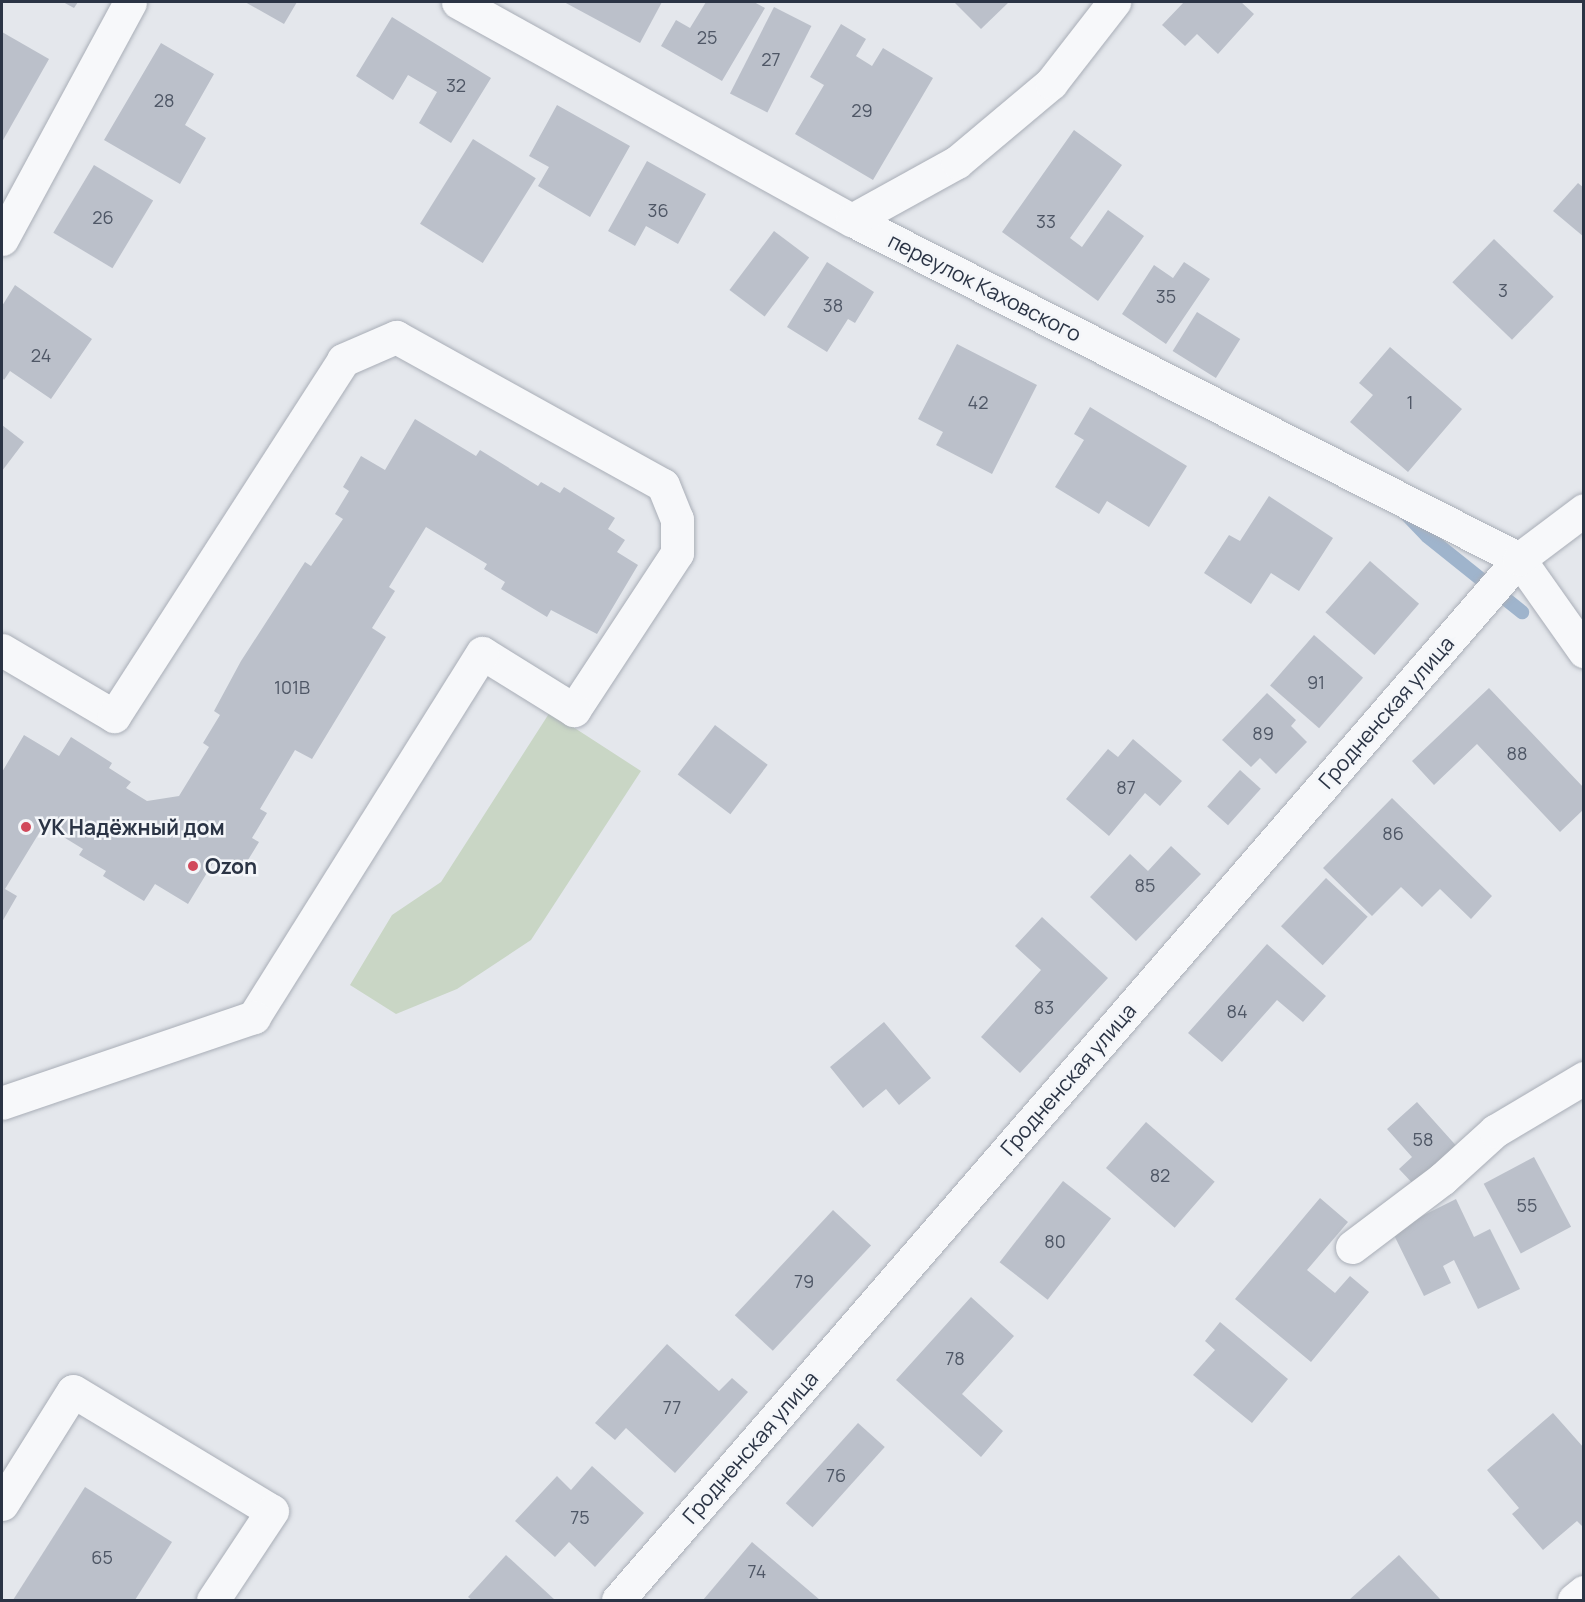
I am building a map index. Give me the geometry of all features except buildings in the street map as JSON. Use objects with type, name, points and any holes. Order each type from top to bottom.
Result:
[{"type":"street","points":[[2,239],[130,2]]},
{"type":"street","name":"переулок Каховского","points":[[458,2],[852,220],[1519,559]]},
{"type":"street","points":[[852,220],[957,162],[1051,83],[1114,2]]},
{"type":"street","points":[[2,650],[114,716],[343,360],[396,337],[663,485],[677,519],[676,553],[574,710],[482,653],[254,1017],[2,1103]]},
{"type":"street","name":"Гродненская улица","points":[[618,1600],[1519,559],[1584,510]]},
{"type":"street","points":[[1519,559],[1584,651]]},
{"type":"street","points":[[1352,1247],[1442,1179],[1495,1131],[1584,1078]]},
{"type":"street","points":[[2,1504],[73,1391],[272,1511],[213,1600]]},
{"type":"street","points":[[1574,1600],[1584,1592]]},
{"type":"green space","points":[[550,712],[641,771],[531,940],[457,989],[396,1014],[350,985],[392,915],[441,882]]},
{"type":"waterway","points":[[1405,513],[1427,536],[1522,612]]},
{"type":"place","name":"УК Надёжный дом","points":[[26,827]]},
{"type":"place","name":"Ozon","points":[[193,866]]}]
